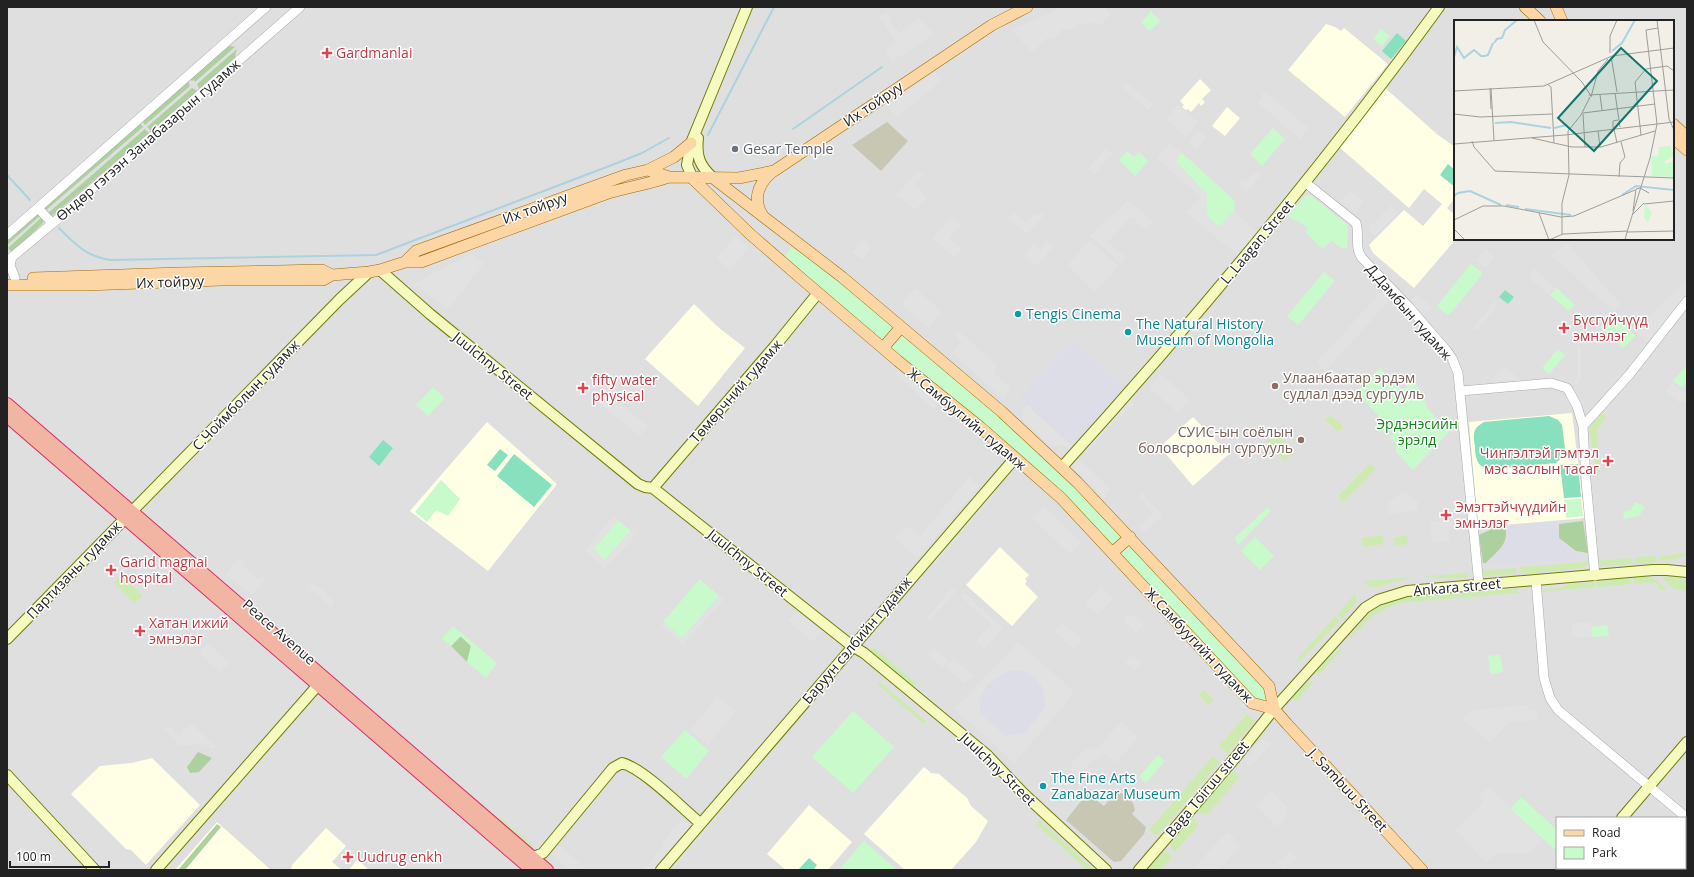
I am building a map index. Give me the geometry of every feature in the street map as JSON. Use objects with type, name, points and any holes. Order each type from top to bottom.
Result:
[{"type":"highway","name":"Peace Avenue","points":[[7,404],[128,515]]},
{"type":"highway","name":"Peace Avenue","points":[[7,416],[128,515],[318,679],[532,870]]},
{"type":"highway","points":[[318,679],[547,870]]},
{"type":"main road","points":[[693,179],[687,165],[691,143],[748,7]]},
{"type":"main road","name":"Их тойруу","points":[[405,262],[416,252],[626,175],[648,170],[669,177],[693,179],[739,178],[774,171],[992,25],[1027,7]]},
{"type":"main road","name":"L. Laagan Street","points":[[1062,467],[1138,383],[1306,182],[1439,7]]},
{"type":"main road","points":[[1525,7],[1539,20]]},
{"type":"main road","points":[[1556,7],[1562,20]]},
{"type":"main road","points":[[1674,125],[1687,137]]},
{"type":"main road","points":[[698,128],[697,152],[699,159],[704,170],[713,178]]},
{"type":"main road","points":[[1674,139],[1687,150]]},
{"type":"main road","points":[[648,170],[674,158],[691,143]]},
{"type":"main road","points":[[764,219],[758,205],[757,194],[761,183],[774,171]]},
{"type":"main road","points":[[669,177],[687,184],[721,205]]},
{"type":"main road","name":"Их тойруу","points":[[10,281],[179,273],[322,270],[332,275],[375,271],[405,262],[421,262],[608,192],[648,184],[669,177]]},
{"type":"main road","name":"Ж.Самбуугийн гудамж","points":[[693,179],[750,234],[818,293],[980,427],[1061,498],[1252,704],[1274,708],[1270,686],[1130,536],[1062,467],[1002,412],[902,327],[814,255],[764,219],[713,178]]},
{"type":"main road","points":[[750,234],[748,225],[751,219],[756,217],[764,219]]},
{"type":"main road","name":"Juulchny Street","points":[[375,271],[638,484],[653,488],[852,646],[864,653],[986,754],[1023,793],[1106,870]]},
{"type":"main road","name":"С.Чоймболын гудамж","points":[[128,515],[340,299],[375,271]]},
{"type":"main road","name":"Төмөрчний гудамж","points":[[653,488],[775,346],[818,293]]},
{"type":"main road","points":[[883,348],[902,327]]},
{"type":"main road","name":"Баруун сэлбийн гудамж","points":[[700,823],[1015,458]]},
{"type":"main road","name":"Партизаны гудамж","points":[[7,639],[128,515]]},
{"type":"main road","points":[[1112,553],[1130,536]]},
{"type":"main road","name":"Ankara street","points":[[1274,708],[1366,608],[1378,600],[1407,591],[1653,570],[1687,572]]},
{"type":"main road","points":[[156,870],[318,679]]},
{"type":"main road","name":"Baga Toiruu street","points":[[1139,870],[1235,758],[1274,708]]},
{"type":"main road","name":"J. Sambuu Street","points":[[1274,708],[1422,870]]},
{"type":"main road","points":[[1623,817],[1687,742]]},
{"type":"main road","points":[[530,856],[536,856],[543,853],[613,768],[622,763],[631,765],[643,773],[700,823],[661,870]]},
{"type":"main road","points":[[7,775],[96,870]]},
{"type":"street","name":"Өндөр гэгээн Занабазарын гудамж","points":[[7,235],[266,7]]},
{"type":"street","name":"Өндөр гэгээн Занабазарын гудамж","points":[[10,281],[10,265],[12,257],[300,7]]},
{"type":"street","name":"Д.Дамбын гудамж","points":[[1306,182],[1356,223],[1358,229],[1358,252],[1362,258],[1409,307],[1452,358],[1458,373],[1479,585]]},
{"type":"street","points":[[38,208],[52,223]]},
{"type":"street","points":[[1583,426],[1629,375],[1687,301]]},
{"type":"street","points":[[1460,391],[1551,383],[1566,388],[1570,393],[1578,406],[1583,426],[1586,481],[1595,576]]},
{"type":"street","points":[[1536,580],[1544,678],[1550,698],[1558,710],[1686,817]]},
{"type":"shaded area","points":[[7,7],[1687,7],[1687,870],[7,870]]},
{"type":"shaded area","points":[[1063,7],[1105,7],[1111,13],[1101,26],[1095,23],[1079,24],[1073,29],[1063,29],[1054,39],[1048,37],[1032,52],[1011,30]]},
{"type":"shaded area","points":[[886,12],[889,15],[890,21],[899,33],[920,18],[934,35],[892,61],[885,50],[896,42],[879,17]]},
{"type":"shaded area","points":[[1326,24],[1341,31],[1344,28],[1388,64],[1345,117],[1288,70]]},
{"type":"shaded area","points":[[935,72],[942,80],[897,117],[887,106]]},
{"type":"shaded area","points":[[1200,79],[1211,90],[1202,99],[1205,102],[1201,106],[1199,103],[1191,112],[1182,107],[1184,105],[1180,101]]},
{"type":"shaded area","points":[[1127,82],[1153,105],[1148,110],[1122,87]]},
{"type":"shaded area","points":[[1384,87],[1438,135],[1454,146],[1454,199],[1447,208],[1454,214],[1455,240],[1414,288],[1373,253],[1369,245],[1404,210],[1423,226],[1442,204],[1424,189],[1409,208],[1339,147]]},
{"type":"shaded area","points":[[1264,91],[1309,128],[1300,139],[1258,103]]},
{"type":"shaded area","points":[[1178,105],[1198,122],[1186,137],[1166,119]]},
{"type":"shaded area","points":[[1227,107],[1240,118],[1225,136],[1212,126]]},
{"type":"shaded area","points":[[887,122],[908,141],[881,171],[852,145]]},
{"type":"shaded area","points":[[1198,130],[1206,138],[1197,149],[1188,142]]},
{"type":"shaded area","points":[[1170,143],[1181,152],[1176,162],[1207,194],[1206,207],[1208,217],[1219,227],[1234,211],[1257,233],[1237,255],[1187,213],[1200,197],[1157,158]]},
{"type":"shaded area","points":[[1106,148],[1112,153],[1094,175],[1088,169]]},
{"type":"shaded area","points":[[918,170],[923,174],[914,185],[927,197],[915,210],[896,195]]},
{"type":"shaded area","points":[[1256,170],[1262,174],[1247,192],[1239,185],[1244,178],[1246,181]]},
{"type":"shaded area","points":[[1350,190],[1364,202],[1355,213],[1341,201]]},
{"type":"shaded area","points":[[1128,200],[1153,222],[1145,229],[1131,217],[1108,241],[1126,258],[1121,263],[1090,236]]},
{"type":"shaded area","points":[[1391,205],[1398,213],[1375,236],[1368,229]]},
{"type":"shaded area","points":[[1013,212],[1025,223],[1033,214],[1046,213],[1027,234],[1008,219]]},
{"type":"shaded area","points":[[952,217],[961,225],[949,238],[962,249],[955,258],[932,238]]},
{"type":"shaded area","points":[[735,236],[749,248],[730,270],[717,258]]},
{"type":"shaded area","points":[[863,239],[870,246],[868,248],[870,250],[862,260],[852,252]]},
{"type":"shaded area","points":[[1089,240],[1119,266],[1095,292],[1068,265]]},
{"type":"shaded area","points":[[1045,241],[1054,246],[1037,266],[1024,256],[1033,243],[1041,250]]},
{"type":"shaded area","points":[[1567,243],[1621,305],[1613,311],[1551,255]]},
{"type":"shaded area","points":[[1486,248],[1495,257],[1485,268],[1476,260]]},
{"type":"shaded area","points":[[472,254],[484,263],[448,310],[414,283]]},
{"type":"shaded area","points":[[1533,268],[1555,288],[1548,294],[1529,278],[1533,272]]},
{"type":"shaded area","points":[[1687,280],[1687,297],[1646,342],[1635,331]]},
{"type":"shaded area","points":[[915,288],[942,312],[928,328],[901,304]]},
{"type":"shaded area","points":[[1383,290],[1392,298],[1325,371],[1316,363]]},
{"type":"shaded area","points":[[1417,294],[1432,307],[1424,315],[1410,301]]},
{"type":"shaded area","points":[[1496,300],[1496,308],[1478,329],[1472,329]]},
{"type":"shaded area","points":[[694,304],[718,327],[745,348],[698,406],[645,359]]},
{"type":"shaded area","points":[[957,330],[997,365],[993,372],[1011,389],[1003,398],[952,353],[961,343],[955,334]]},
{"type":"shaded area","points":[[1071,339],[1127,387],[1074,447],[1019,398]]},
{"type":"shaded area","points":[[1577,346],[1581,347],[1581,372],[1580,381],[1575,385],[1578,372]]},
{"type":"shaded area","points":[[1505,366],[1522,382],[1491,380]]},
{"type":"shaded area","points":[[897,368],[938,403],[934,409],[895,374]]},
{"type":"shaded area","points":[[1161,374],[1190,400],[1178,413],[1149,387]]},
{"type":"shaded area","points":[[1672,383],[1687,395],[1687,404],[1683,401],[1681,404],[1666,391]]},
{"type":"shaded area","points":[[603,390],[648,426],[640,436],[595,400]]},
{"type":"shaded area","points":[[1134,393],[1133,405],[1117,421],[1115,421],[1086,453],[1081,452]]},
{"type":"shaded area","points":[[1027,405],[1074,447],[1070,451],[1063,444],[1053,448],[1023,420],[1022,412]]},
{"type":"shaded area","points":[[1572,413],[1585,518],[1478,527],[1469,422]]},
{"type":"shaded area","points":[[1193,417],[1229,454],[1193,486],[1160,447]]},
{"type":"shaded area","points":[[487,422],[557,484],[488,571],[410,511]]},
{"type":"shaded area","points":[[1593,448],[1596,474],[1591,476],[1588,449]]},
{"type":"shaded area","points":[[1077,458],[1111,489],[1104,498],[1072,467],[1072,464]]},
{"type":"shaded area","points":[[969,477],[979,486],[918,558],[895,538],[907,526],[920,536]]},
{"type":"shaded area","points":[[992,490],[994,496],[962,533],[958,529]]},
{"type":"shaded area","points":[[1405,491],[1418,502],[1419,510],[1388,514],[1389,501]]},
{"type":"shaded area","points":[[1142,493],[1163,515],[1143,533],[1138,527],[1153,513],[1138,497]]},
{"type":"shaded area","points":[[1043,506],[1081,542],[1070,554],[1032,518]]},
{"type":"shaded area","points":[[613,516],[618,520],[594,549],[604,560],[631,531],[635,536],[605,569],[585,550]]},
{"type":"shaded area","points":[[1448,521],[1450,541],[1432,542],[1430,522]]},
{"type":"shaded area","points":[[1556,521],[1558,539],[1586,559],[1485,565],[1507,542],[1508,526]]},
{"type":"shaded area","points":[[956,532],[961,536],[936,564],[931,560]]},
{"type":"shaded area","points":[[1000,547],[1029,575],[1025,579],[1027,581],[1025,584],[1038,597],[1012,626],[966,585]]},
{"type":"shaded area","points":[[240,557],[245,561],[242,565],[258,579],[261,576],[266,579],[252,595],[226,574]]},
{"type":"shaded area","points":[[314,583],[335,602],[330,608],[309,587]]},
{"type":"shaded area","points":[[1101,587],[1113,599],[1097,615],[1085,603]]},
{"type":"shaded area","points":[[952,588],[956,591],[930,621],[927,618]]},
{"type":"shaded area","points":[[964,593],[1003,628],[984,649],[976,641],[991,624],[961,597]]},
{"type":"shaded area","points":[[719,596],[724,599],[683,645],[661,625],[663,622],[682,638]]},
{"type":"shaded area","points":[[797,610],[821,632],[812,642],[788,620]]},
{"type":"shaded area","points":[[1128,614],[1132,618],[1135,616],[1144,625],[1136,633],[1123,619]]},
{"type":"shaded area","points":[[1590,622],[1591,637],[1572,637],[1572,623]]},
{"type":"shaded area","points":[[1063,623],[1082,640],[1074,649],[1055,632]]},
{"type":"shaded area","points":[[1018,642],[1073,691],[1071,697],[1014,763],[955,709]]},
{"type":"shaded area","points":[[207,643],[230,663],[221,673],[199,653]]},
{"type":"shaded area","points":[[934,648],[948,660],[942,667],[928,655]]},
{"type":"shaded area","points":[[1133,655],[1142,663],[1134,671],[1125,662]]},
{"type":"shaded area","points":[[953,658],[973,675],[965,684],[946,667]]},
{"type":"shaded area","points":[[1014,670],[1026,672],[1038,681],[1043,689],[1045,703],[1043,710],[1025,733],[1006,736],[980,714],[979,700],[987,686],[1007,671]]},
{"type":"shaded area","points":[[717,696],[736,711],[708,745],[690,730]]},
{"type":"shaded area","points":[[1528,705],[1529,710],[1537,709],[1539,719],[1509,723],[1490,743],[1463,719],[1472,710]]},
{"type":"shaded area","points":[[1121,722],[1138,738],[1115,763],[1105,754],[1089,764],[1076,777],[1072,772],[1072,762],[1086,748],[1098,747]]},
{"type":"shaded area","points":[[191,723],[216,747],[212,749],[203,744],[180,746],[164,729],[168,725],[179,735]]},
{"type":"shaded area","points":[[1263,739],[1272,743],[1250,767],[1247,764],[1247,758]]},
{"type":"shaded area","points":[[774,743],[776,746],[673,869],[670,866]]},
{"type":"shaded area","points":[[152,758],[200,805],[146,865],[131,850],[126,849],[71,794],[100,766],[132,763]]},
{"type":"shaded area","points":[[924,767],[931,773],[939,774],[967,798],[971,806],[988,821],[976,842],[951,870],[905,870],[864,834]]},
{"type":"shaded area","points":[[1489,786],[1542,841],[1530,853],[1497,853],[1487,863],[1456,830],[1483,802],[1478,797]]},
{"type":"shaded area","points":[[1118,790],[1133,803],[1135,810],[1132,814],[1146,827],[1144,834],[1121,861],[1114,862],[1066,820],[1086,795],[1088,794],[1104,806]]},
{"type":"shaded area","points":[[1272,791],[1288,808],[1284,820],[1277,827],[1256,805]]},
{"type":"shaded area","points":[[809,805],[852,842],[828,870],[786,870],[767,854]]},
{"type":"shaded area","points":[[682,819],[691,825],[655,870],[644,870],[662,848],[662,843]]},
{"type":"shaded area","points":[[217,822],[271,870],[175,870]]},
{"type":"shaded area","points":[[326,828],[346,846],[332,862],[342,870],[291,870],[292,865]]},
{"type":"shaded area","points":[[1227,832],[1241,845],[1219,870],[1200,870],[1195,866]]},
{"type":"shaded area","points":[[560,846],[588,870],[569,870],[552,855]]},
{"type":"shaded area","points":[[1290,851],[1297,858],[1284,870],[1277,863]]},
{"type":"shaded area","points":[[359,857],[362,860],[360,862],[369,870],[349,870]]},
{"type":"green space","points":[[1151,11],[1160,21],[1150,31],[1141,23]]},
{"type":"green space","points":[[1381,29],[1390,36],[1382,46],[1373,39]]},
{"type":"green space","points":[[1397,33],[1406,41],[1391,59],[1382,51]]},
{"type":"green space","points":[[228,47],[235,47],[195,82],[194,80],[192,81],[190,79]]},
{"type":"green space","points":[[237,49],[235,58],[199,89],[197,84]]},
{"type":"green space","points":[[188,81],[190,86],[145,125],[142,121]]},
{"type":"green space","points":[[192,88],[198,91],[151,131],[147,127]]},
{"type":"green space","points":[[140,123],[143,127],[45,211],[43,207]]},
{"type":"green space","points":[[1273,128],[1285,139],[1262,166],[1250,154]]},
{"type":"green space","points":[[145,129],[149,133],[52,216],[47,214]]},
{"type":"green space","points":[[1127,151],[1134,157],[1139,152],[1148,161],[1135,176],[1119,160]]},
{"type":"green space","points":[[1181,152],[1235,201],[1234,211],[1219,227],[1208,217],[1206,207],[1207,194],[1176,162]]},
{"type":"green space","points":[[1448,164],[1454,169],[1454,186],[1440,175]]},
{"type":"green space","points":[[1306,195],[1311,196],[1348,225],[1347,248],[1342,248],[1331,241],[1323,249],[1306,233],[1308,229],[1299,221],[1293,220],[1288,216]]},
{"type":"green space","points":[[36,213],[41,215],[7,245],[7,238]]},
{"type":"green space","points":[[42,217],[44,220],[43,223],[12,253],[8,248]]},
{"type":"green space","points":[[792,247],[821,266],[984,403],[1072,482],[1267,687],[1268,700],[1265,702],[1258,702],[1122,558],[875,335],[784,257]]},
{"type":"green space","points":[[1471,264],[1482,272],[1481,276],[1450,314],[1447,315],[1437,306]]},
{"type":"green space","points":[[1324,272],[1335,281],[1298,325],[1287,316]]},
{"type":"green space","points":[[1557,288],[1575,305],[1569,311],[1550,295]]},
{"type":"green space","points":[[1505,290],[1514,297],[1508,304],[1499,297]]},
{"type":"green space","points":[[1613,313],[1636,336],[1623,348],[1600,327]]},
{"type":"green space","points":[[1558,349],[1565,355],[1549,374],[1542,368]]},
{"type":"green space","points":[[1686,366],[1687,382],[1682,388],[1673,381]]},
{"type":"green space","name":"Эрдэнэсийн эрэлд","points":[[1380,368],[1403,390],[1412,380],[1420,389],[1428,409],[1449,432],[1413,470],[1396,452],[1396,444],[1390,437],[1394,433],[1356,392]]},
{"type":"green space","points":[[433,387],[445,398],[428,416],[416,405]]},
{"type":"green space","points":[[1602,413],[1606,418],[1597,429],[1600,473],[1596,474],[1589,426]]},
{"type":"green space","points":[[1330,415],[1343,426],[1338,432],[1325,420]]},
{"type":"green space","points":[[1549,416],[1558,420],[1562,425],[1565,449],[1563,456],[1556,463],[1490,469],[1482,467],[1476,454],[1474,436],[1475,430],[1480,424],[1484,422]]},
{"type":"green space","points":[[1276,433],[1295,452],[1285,461],[1266,442]]},
{"type":"green space","points":[[383,440],[393,448],[379,466],[369,457]]},
{"type":"green space","points":[[500,449],[508,455],[495,471],[487,465]]},
{"type":"green space","points":[[514,454],[552,485],[534,507],[497,476]]},
{"type":"green space","points":[[1370,463],[1376,469],[1343,502],[1338,496]]},
{"type":"green space","points":[[1578,464],[1581,497],[1564,498],[1560,465]]},
{"type":"green space","points":[[441,480],[460,499],[448,516],[436,510],[427,522],[415,512]]},
{"type":"green space","points":[[1581,499],[1583,516],[1566,518],[1564,500]]},
{"type":"green space","points":[[1636,502],[1645,507],[1639,516],[1624,519],[1623,512],[1630,510]]},
{"type":"green space","points":[[1268,507],[1271,511],[1238,545],[1235,538]]},
{"type":"green space","points":[[618,520],[631,531],[604,560],[594,549]]},
{"type":"green space","points":[[1583,521],[1588,553],[1576,551],[1559,538],[1559,524]]},
{"type":"green space","points":[[1505,526],[1506,538],[1502,547],[1486,563],[1483,563],[1479,535],[1496,527]]},
{"type":"green space","points":[[1383,535],[1384,544],[1363,547],[1362,538]]},
{"type":"green space","points":[[1407,535],[1408,544],[1395,546],[1394,538]]},
{"type":"green space","points":[[1255,537],[1274,556],[1260,570],[1241,551]]},
{"type":"green space","points":[[1687,553],[1677,559],[1659,561],[1659,556]]},
{"type":"green space","points":[[1656,556],[1656,562],[1635,564],[1635,557]]},
{"type":"green space","points":[[1632,558],[1633,564],[1602,566],[1598,565],[1595,561]]},
{"type":"green space","points":[[1588,562],[1586,566],[1582,568],[1521,574],[1520,567]]},
{"type":"green space","points":[[1516,568],[1517,574],[1485,576],[1481,575],[1479,571]]},
{"type":"green space","points":[[1469,573],[1467,578],[1426,578],[1426,576]]},
{"type":"green space","points":[[120,576],[143,595],[135,604],[114,583]]},
{"type":"green space","points":[[1665,576],[1687,580],[1687,592],[1673,588],[1663,579]]},
{"type":"green space","points":[[1411,577],[1376,587],[1372,587],[1364,583],[1366,581]]},
{"type":"green space","points":[[1653,577],[1666,589],[1659,589],[1655,582],[1634,584],[1633,578]]},
{"type":"green space","points":[[1630,578],[1631,584],[1598,587],[1597,581]]},
{"type":"green space","points":[[700,579],[719,596],[682,638],[663,622]]},
{"type":"green space","points":[[1595,582],[1596,587],[1542,592],[1543,590],[1560,588],[1569,584]]},
{"type":"green space","points":[[1518,588],[1518,593],[1460,598],[1459,593]]},
{"type":"green space","points":[[1355,593],[1357,601],[1342,619],[1337,615]]},
{"type":"green space","points":[[1457,593],[1458,598],[1398,603],[1372,616],[1351,638],[1350,637],[1368,615],[1376,608],[1387,602],[1410,596]]},
{"type":"green space","points":[[1335,616],[1340,621],[1299,662],[1296,660]]},
{"type":"green space","points":[[1607,625],[1609,636],[1592,637],[1591,627]]},
{"type":"green space","points":[[453,626],[497,663],[486,678],[467,662],[471,646],[461,636],[451,646],[442,639]]},
{"type":"green space","points":[[460,636],[471,646],[467,662],[451,646]]},
{"type":"green space","points":[[874,648],[916,683],[912,688],[898,673],[869,650]]},
{"type":"green space","points":[[1341,648],[1342,649],[1318,676],[1317,669]]},
{"type":"green space","points":[[1500,655],[1503,672],[1491,674],[1488,656]]},
{"type":"green space","points":[[1310,681],[1313,682],[1297,701],[1292,698],[1306,683]]},
{"type":"green space","points":[[880,682],[926,721],[924,724],[878,685]]},
{"type":"green space","points":[[1204,690],[1214,700],[1209,706],[1199,695]]},
{"type":"green space","points":[[853,711],[894,747],[853,793],[812,757]]},
{"type":"green space","points":[[1247,714],[1255,721],[1227,754],[1219,746]]},
{"type":"green space","points":[[685,730],[709,751],[686,779],[661,757]]},
{"type":"green space","points":[[198,752],[212,758],[199,772],[190,773],[187,767]]},
{"type":"green space","points":[[1158,755],[1165,761],[1146,783],[1139,777]]},
{"type":"green space","points":[[1213,756],[1220,762],[1157,836],[1149,830]]},
{"type":"green space","points":[[1234,772],[1240,777],[1207,815],[1196,812],[1230,773]]},
{"type":"green space","points":[[1521,797],[1556,829],[1556,847],[1554,849],[1510,809]]},
{"type":"green space","points":[[1193,816],[1198,826],[1175,852],[1171,848],[1171,841]]},
{"type":"green space","points":[[500,817],[536,848],[531,849],[498,820]]},
{"type":"green space","points":[[1039,820],[1094,870],[1087,870],[1036,824]]},
{"type":"green space","points":[[217,824],[221,827],[185,870],[178,870]]},
{"type":"green space","points":[[864,841],[897,870],[839,870]]},
{"type":"green space","points":[[1166,852],[1172,856],[1160,870],[1147,870],[1162,853]]},
{"type":"green space","points":[[809,858],[817,865],[813,870],[798,870]]},
{"type":"waterway","points":[[708,135],[774,7]]},
{"type":"waterway","points":[[793,129],[882,67]]},
{"type":"waterway","points":[[59,228],[88,253],[111,260],[376,255],[612,165],[642,153],[669,138]]},
{"type":"waterway","points":[[7,175],[30,200]]},
{"type":"place","name":"Gardmanlai","points":[[327,53]]},
{"type":"place","name":"Gesar Temple","points":[[735,149]]},
{"type":"place","name":"Tengis Cinema","points":[[1018,314]]},
{"type":"place","name":"Бүсгүйчүүд эмнэлэг","points":[[1564,328]]},
{"type":"place","name":"The Natural History Museum of Mongolia","points":[[1128,332]]},
{"type":"place","name":"Улаанбаатар эрдэм судлал дээд сургууль","points":[[1275,386]]},
{"type":"place","name":"fifty water physical","points":[[583,388]]},
{"type":"place","name":"СУИС-ын соёлын боловсролын сургууль","points":[[1301,440]]},
{"type":"place","name":"Чингэлтэй гэмтэл мэс заслын тасаг","points":[[1608,461]]},
{"type":"place","name":"Эмэгтэйчүүдийн эмнэлэг","points":[[1446,515]]},
{"type":"place","name":"Garid magnai hospital","points":[[111,570]]},
{"type":"place","name":"Хатан ижий эмнэлэг","points":[[140,631]]},
{"type":"place","name":"The Fine Arts Zanabazar Museum","points":[[1043,786]]},
{"type":"place","name":"Uudrug enkh","points":[[348,857]]}]
